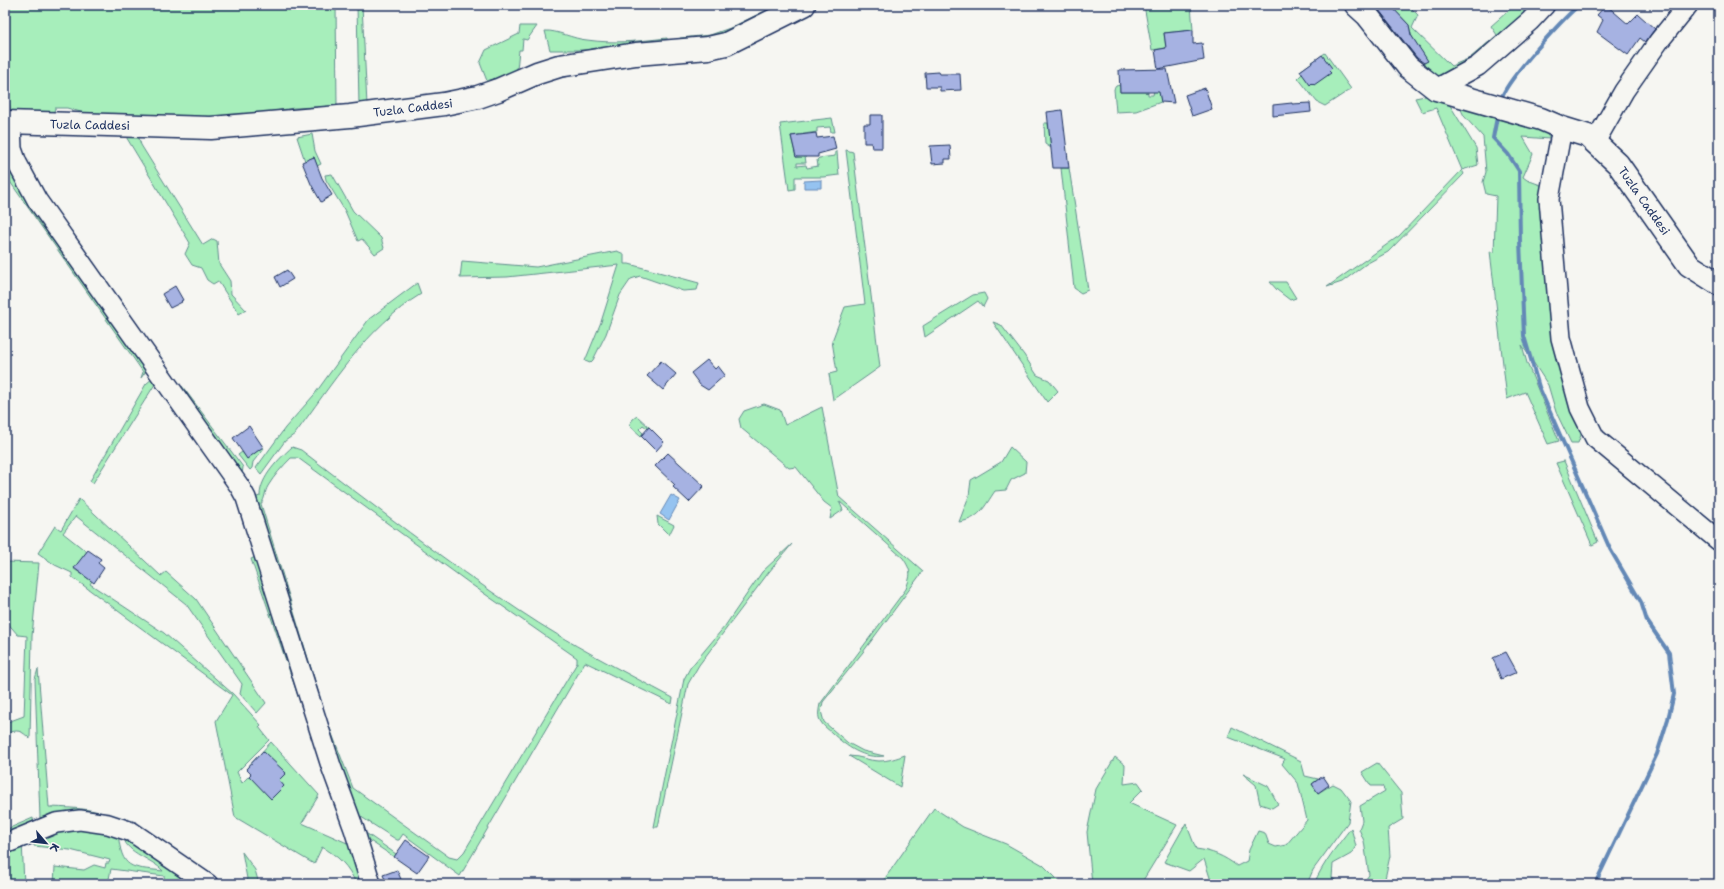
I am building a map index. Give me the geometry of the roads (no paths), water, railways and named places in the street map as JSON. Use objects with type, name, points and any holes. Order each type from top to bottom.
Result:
[{"type":"main road","name":"Tuzla Caddesi","points":[[8,123],[211,128],[350,116],[444,104],[478,97],[537,73],[559,66],[636,54],[708,48],[726,44],[804,5]]},
{"type":"main road","points":[[1356,5],[1367,15],[1408,67],[1436,89]]},
{"type":"main road","name":"Tuzla Caddesi","points":[[1436,89],[1541,119],[1562,128],[1588,136],[1618,164],[1689,265],[1719,284]]},
{"type":"street","points":[[1436,89],[1478,66],[1530,21],[1545,5]]},
{"type":"street","points":[[1595,142],[1624,91],[1659,41],[1688,5]]},
{"type":"street","points":[[8,123],[12,149],[17,163],[37,200],[240,487],[246,498],[329,759],[354,829],[370,884]]},
{"type":"street","points":[[1562,128],[1549,199],[1561,338],[1580,408],[1594,438],[1719,541]]},
{"type":"street","points":[[5,844],[56,823],[80,820],[108,824],[132,832],[208,884]]},
{"type":"water","points":[[821,180],[821,188],[804,188],[804,181]]},
{"type":"water","points":[[671,495],[680,500],[669,520],[660,514]]},
{"type":"waterway","points":[[1501,100],[1512,80],[1523,66],[1548,36],[1579,5]]},
{"type":"waterway","points":[[1498,112],[1493,138],[1508,154],[1519,171],[1524,336],[1539,387],[1610,549],[1641,602],[1647,621],[1669,653],[1674,694],[1657,754],[1595,884]]}]
